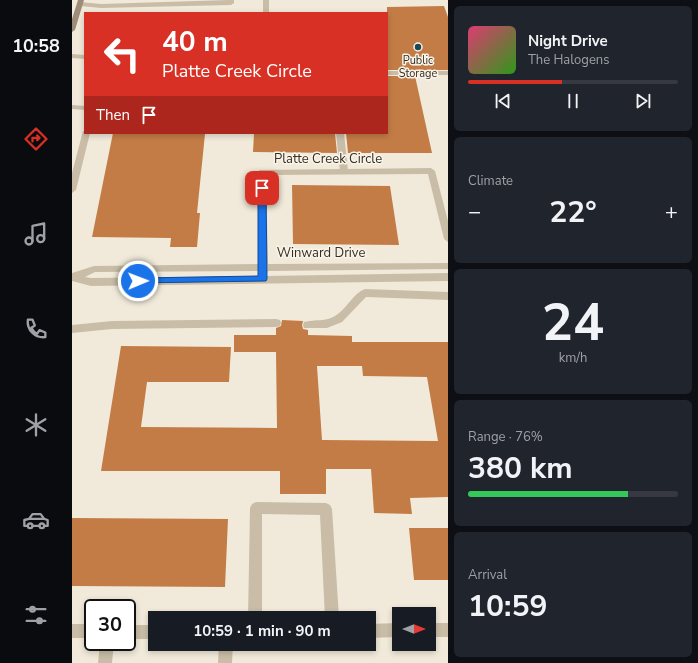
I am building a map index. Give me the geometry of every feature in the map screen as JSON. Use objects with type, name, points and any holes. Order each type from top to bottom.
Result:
[{"type":"main road","points":[[72,30],[81,2]]},
{"type":"street","points":[[81,2],[101,6],[231,3],[231,0]]},
{"type":"street","points":[[266,0],[266,12]]},
{"type":"street","points":[[186,12],[187,4]]},
{"type":"street","points":[[72,56],[84,57]]},
{"type":"street","points":[[388,73],[448,73]]},
{"type":"street","points":[[72,107],[84,108]]},
{"type":"street","points":[[72,190],[86,134]]},
{"type":"street","points":[[340,134],[344,171]]},
{"type":"street","name":"Platte Creek Circle","points":[[263,279],[262,172],[431,171],[448,240]]},
{"type":"street","name":"Winward Drive","points":[[74,277],[94,269],[448,266]]},
{"type":"street","name":"Winward Drive","points":[[74,277],[90,282],[448,277]]},
{"type":"street","points":[[308,325],[327,324],[339,319],[355,303],[360,295],[366,293],[448,296]]},
{"type":"street","points":[[72,330],[112,325],[276,323]]},
{"type":"street","points":[[255,611],[256,508],[326,510],[332,611]]},
{"type":"street","points":[[376,631],[392,630]]},
{"type":"street","points":[[436,630],[448,630]]},
{"type":"street","points":[[72,631],[84,631]]},
{"type":"street","points":[[136,632],[148,632]]},
{"type":"street","points":[[105,663],[106,651]]},
{"type":"street","points":[[225,663],[226,651]]},
{"type":"building","points":[[444,6],[448,17],[448,70],[388,70],[387,7]]},
{"type":"building","points":[[388,76],[415,76],[432,153],[348,153],[346,134],[388,134]]},
{"type":"building","points":[[113,134],[205,134],[197,213],[200,213],[197,247],[170,247],[171,238],[92,237]]},
{"type":"building","points":[[254,134],[335,134],[337,153],[253,152]]},
{"type":"building","points":[[292,185],[390,186],[399,245],[293,244]]},
{"type":"building","points":[[282,320],[303,321],[303,329],[308,330],[308,335],[352,336],[352,342],[448,342],[448,497],[410,498],[412,514],[374,513],[371,469],[326,469],[326,494],[280,494],[280,471],[101,471],[121,346],[231,347],[229,382],[147,382],[141,427],[277,428],[276,352],[234,352],[234,335],[276,335],[276,328],[281,326]],"holes":[[[317,366],[362,366],[363,376],[427,377],[438,441],[322,440]]]},
{"type":"building","points":[[72,518],[228,519],[225,587],[72,586]]},
{"type":"building","points":[[409,528],[448,528],[448,580],[414,580]]},
{"type":"place","name":"Public Storage","points":[[418,47]]},
{"type":"route","points":[[138,281],[263,279],[262,188]]}]
